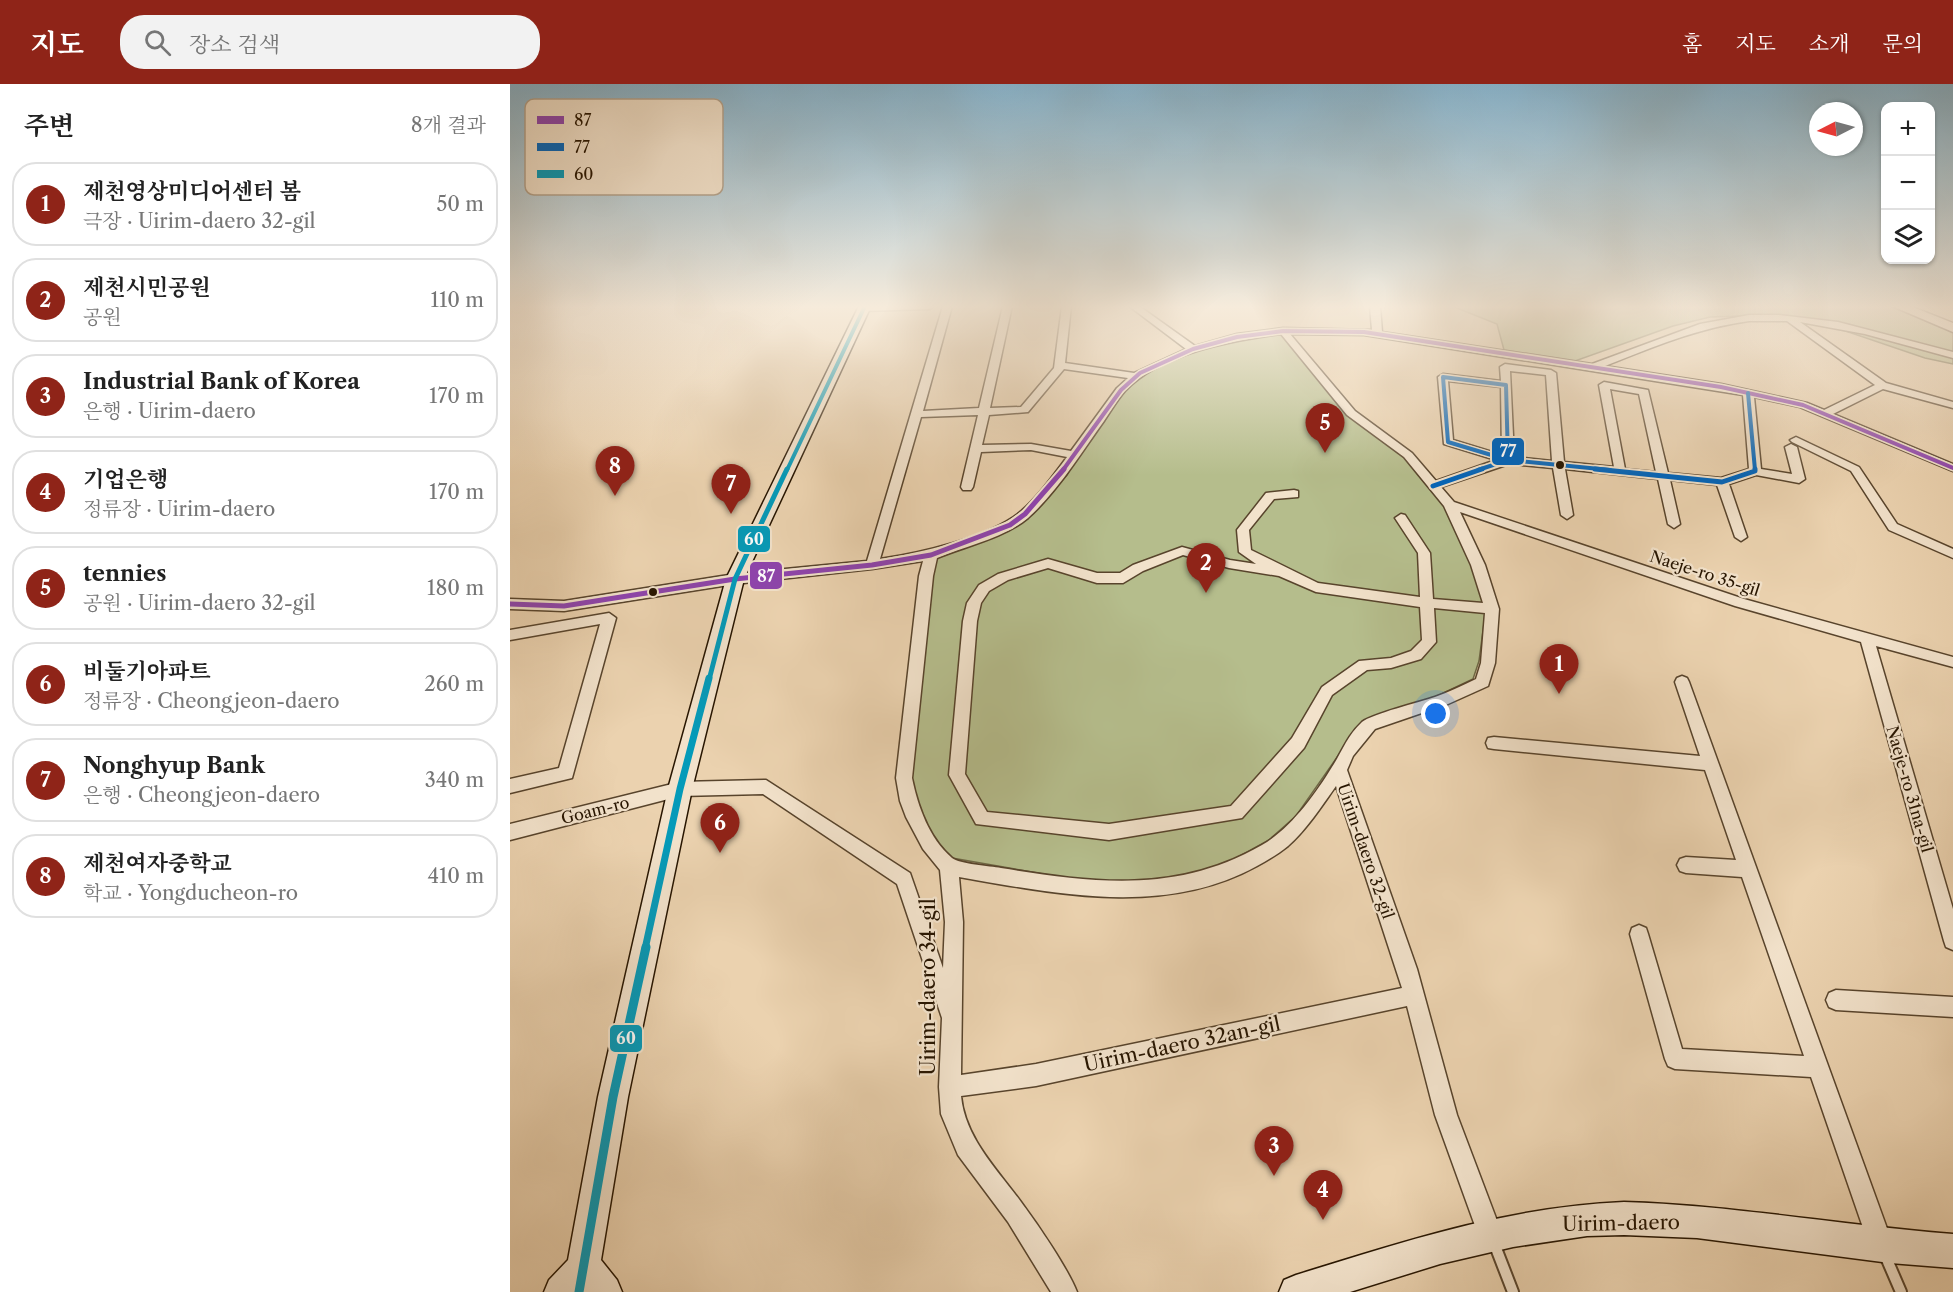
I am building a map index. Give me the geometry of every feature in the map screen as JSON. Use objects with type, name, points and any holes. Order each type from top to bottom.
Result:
[{"type":"street","points":[[561,1292],[590,1283],[613,1097],[680,789],[735,579],[839,362]]},
{"type":"street","points":[[872,565],[931,362]]},
{"type":"street","points":[[967,487],[995,362]]},
{"type":"street","points":[[510,604],[564,606],[735,579],[872,565],[931,555],[1010,525],[1036,504],[1121,390],[1135,376],[1161,362]]},
{"type":"street","name":"Uirim-daero 32-gil","points":[[1309,362],[1351,413],[1408,455],[1449,505],[1478,565],[1492,609],[1488,663],[1483,682],[1443,700],[1369,724],[1346,753],[1339,770],[1414,995],[1446,1115],[1490,1234]]},
{"type":"street","points":[[1564,362],[1748,393],[1803,405],[1953,468]]},
{"type":"street","points":[[1594,367],[1606,362]]},
{"type":"street","points":[[1850,362],[1882,385],[1953,405]]},
{"type":"street","points":[[916,414],[1024,410],[1060,365],[1135,376]]},
{"type":"street","points":[[1508,460],[1505,367],[1551,373],[1558,465],[1567,515]]},
{"type":"street","points":[[1506,385],[1443,377],[1448,442],[1508,460],[1722,482],[1755,471],[1799,479],[1794,444],[1856,469],[1893,527],[1953,554]]},
{"type":"street","points":[[1620,471],[1604,385],[1644,392],[1674,524]]},
{"type":"street","points":[[1826,414],[1882,385]]},
{"type":"street","points":[[1748,393],[1755,471]]},
{"type":"street","points":[[975,449],[1031,447],[1074,455]]},
{"type":"street","points":[[1433,486],[1508,460]]},
{"type":"street","points":[[1722,482],[1741,537]]},
{"type":"street","points":[[1294,494],[1270,496],[1243,530],[1245,552],[1316,587],[1427,603],[1492,609]]},
{"type":"street","name":"Naeje-ro 35-gil","points":[[1449,505],[1740,603],[1953,662]]},
{"type":"street","points":[[1282,572],[1230,564],[1182,551],[1138,568],[1123,578],[1097,578],[1048,563],[1004,577],[984,588],[974,603],[970,621],[957,775],[982,819],[1108,831],[1236,813],[1298,743],[1327,691],[1364,665],[1390,663],[1416,655],[1429,642],[1424,553],[1401,518]]},
{"type":"street","points":[[931,555],[926,576],[904,778],[912,812],[929,844],[948,867],[1069,887],[1123,891],[1179,886],[1223,875],[1271,849],[1299,824],[1339,770]]},
{"type":"street","points":[[510,635],[609,618],[566,773],[510,786]]},
{"type":"street","name":"Naeje-ro 31na-gil","points":[[1867,638],[1953,940]]},
{"type":"street","points":[[1682,682],[1881,1245]]},
{"type":"street","points":[[1494,743],[1712,764]]},
{"type":"street","name":"Goam-ro","points":[[510,832],[680,789],[766,787],[904,879],[952,1022]]},
{"type":"street","points":[[1686,864],[1748,868]]},
{"type":"street","name":"Uirim-daero 34-gil","points":[[948,867],[954,922],[950,1087],[952,1114],[966,1148],[1016,1214],[1065,1292]]},
{"type":"street","points":[[1639,934],[1675,1059],[1819,1067]]},
{"type":"street","name":"Uirim-daero 32an-gil","points":[[950,1087],[1036,1075],[1414,995]]},
{"type":"street","points":[[1836,1000],[1953,1007]]},
{"type":"street","name":"Uirim-daero","points":[[1296,1292],[1490,1234],[1587,1220],[1677,1221],[1775,1230],[1881,1245],[1953,1251]]},
{"type":"lane","points":[[1490,1234],[1513,1292]]},
{"type":"lane","points":[[1881,1245],[1901,1292]]},
{"type":"green space","points":[[1170,362],[1307,362],[1351,413],[1408,455],[1450,505],[1478,565],[1486,608],[1479,661],[1473,679],[1433,698],[1361,723],[1296,816],[1269,840],[1222,866],[1177,877],[1122,882],[1072,879],[952,858],[932,836],[919,809],[911,776],[932,578],[937,557],[991,536],[1043,500],[1067,475],[1080,451],[1124,392],[1143,374]]},
{"type":"transit line","name":"60","points":[[579,1292],[613,1097],[680,789],[735,579],[838,362]]},
{"type":"transit line","name":"87","points":[[510,604],[564,606],[735,579],[872,565],[931,555],[1010,525],[1025,514],[1061,473],[1121,390],[1140,373],[1163,362]]},
{"type":"transit line","name":"87","points":[[1561,362],[1721,387],[1803,405],[1953,468]]},
{"type":"transit line","name":"77","points":[[1433,486],[1508,460],[1448,442],[1443,377],[1506,385],[1508,460],[1722,482],[1755,471],[1748,393]]},
{"type":"place","name":"tennies","points":[[1325,453]]},
{"type":"place","name":"제천여자중학교","points":[[615,496]]},
{"type":"place","name":"Nonghyup Bank","points":[[731,514]]},
{"type":"place","name":"제천시민공원","points":[[1206,593]]},
{"type":"place","name":"제천영상미디어센터 봄","points":[[1559,694]]},
{"type":"place","name":"비둘기아파트","points":[[720,853]]},
{"type":"place","name":"Industrial Bank of Korea","points":[[1274,1176]]},
{"type":"place","name":"기업은행","points":[[1323,1220]]}]
